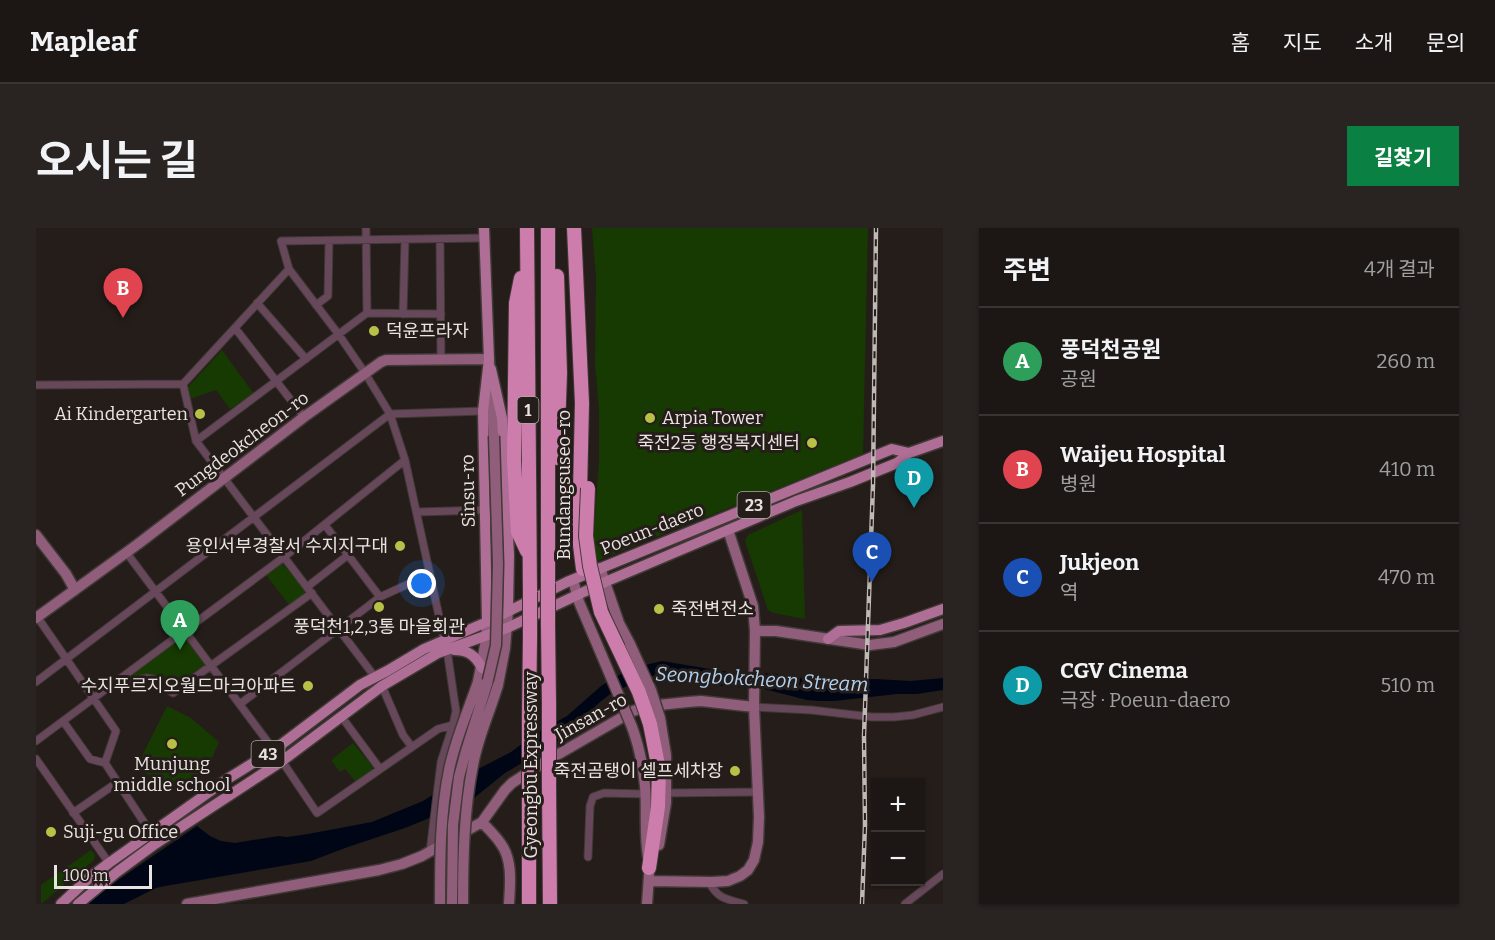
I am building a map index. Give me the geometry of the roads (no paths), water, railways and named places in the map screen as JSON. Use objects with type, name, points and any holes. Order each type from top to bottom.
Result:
[{"type":"highway","name":"Gyeongbu Expressway","points":[[527,228],[530,592],[529,904]]},
{"type":"highway","name":"Bundangsuseo-ro","points":[[574,228],[584,488]]},
{"type":"highway","name":"Bundangsuseo-ro","points":[[582,228],[590,403],[579,537],[583,569],[594,615],[646,724],[651,776],[649,874]]},
{"type":"highway","name":"Gyeongbu Expressway","points":[[548,233],[550,904]]},
{"type":"main road","name":"Sinsu-ro","points":[[485,233],[489,360],[483,411],[487,622]]},
{"type":"main road","name":"Sinsu-ro","points":[[489,360],[502,418],[509,555],[508,611]]},
{"type":"main road","name":"Poeun-daero","points":[[446,644],[472,641],[507,628],[605,582],[796,501],[897,463],[909,453],[943,441]]},
{"type":"main road","name":"Poeun-daero","points":[[78,904],[156,844],[282,761],[341,716],[379,682],[438,653],[464,631],[600,568],[892,449],[909,453]]},
{"type":"main road","points":[[486,599],[490,607],[495,610],[502,608],[508,598]]},
{"type":"main road","points":[[472,641],[464,631],[486,599]]},
{"type":"main road","points":[[828,639],[839,631],[880,630],[943,609]]},
{"type":"main road","points":[[446,644],[466,651],[478,661],[482,668]]},
{"type":"main road","name":"Poeun-daero","points":[[61,904],[109,863],[229,778],[274,750],[360,685],[379,682]]},
{"type":"street","points":[[366,228],[367,313]]},
{"type":"street","points":[[430,847],[441,762],[456,711],[446,644],[405,460],[390,414],[339,334],[289,269],[281,241],[440,239],[485,233]]},
{"type":"street","points":[[440,239],[441,359]]},
{"type":"street","points":[[403,314],[405,240]]},
{"type":"street","points":[[316,305],[328,296],[329,241]]},
{"type":"street","points":[[36,385],[183,384],[289,269]]},
{"type":"street","points":[[257,303],[306,359]]},
{"type":"street","points":[[196,441],[367,313],[441,314]]},
{"type":"street","points":[[235,328],[304,417]]},
{"type":"street","name":"Pungdeokcheon-ro","points":[[37,616],[375,365],[387,360],[489,360]]},
{"type":"street","points":[[452,904],[453,825],[459,777],[487,684],[496,645],[498,564],[489,360]]},
{"type":"street","points":[[183,384],[196,441],[379,682],[403,735],[412,747]]},
{"type":"street","points":[[36,682],[390,414],[483,411]]},
{"type":"street","points":[[36,741],[186,632],[405,460]]},
{"type":"street","points":[[417,512],[485,510]]},
{"type":"street","points":[[325,525],[380,597]]},
{"type":"street","points":[[649,874],[709,882],[728,881],[748,870],[754,860],[758,842],[754,707],[755,631],[753,606],[728,530]]},
{"type":"street","points":[[36,535],[66,574],[75,590]]},
{"type":"street","points":[[126,552],[274,750],[317,813],[438,729],[453,725]]},
{"type":"street","points":[[112,685],[147,678],[153,679],[173,693],[212,666],[309,590],[348,555]]},
{"type":"street","points":[[600,568],[619,622],[651,690],[641,755],[649,874],[647,904]]},
{"type":"street","points":[[240,704],[380,597],[430,574]]},
{"type":"street","points":[[573,580],[577,596],[602,656],[666,754],[666,803],[659,845],[649,874]]},
{"type":"street","points":[[463,904],[463,863],[473,765],[498,685],[508,611]]},
{"type":"street","points":[[593,636],[595,619],[607,614],[619,622]]},
{"type":"street","points":[[37,616],[116,731],[105,764]]},
{"type":"street","points":[[440,904],[441,850],[448,772],[453,750],[482,668],[487,622]]},
{"type":"street","points":[[755,631],[870,645],[889,644],[903,640],[943,624]]},
{"type":"street","name":"Jinsan-ro","points":[[187,904],[402,864],[430,847],[482,822],[505,790],[519,778],[633,711],[655,705],[688,702],[801,709],[872,717],[913,715],[943,707]]},
{"type":"street","points":[[341,716],[380,769]]},
{"type":"street","points":[[63,721],[90,759],[105,764],[151,833]]},
{"type":"street","points":[[36,759],[109,863]]},
{"type":"street","points":[[73,813],[118,782]]},
{"type":"street","points":[[666,793],[758,792]]},
{"type":"street","points":[[588,857],[590,806],[593,797],[604,793],[645,794]]},
{"type":"street","points":[[482,822],[502,844],[507,854],[509,904]]},
{"type":"street","points":[[905,904],[943,874]]},
{"type":"street","points":[[709,882],[715,893],[723,898],[744,904]]},
{"type":"water","name":"Seongbokcheon Stream","points":[[662,661],[722,671],[780,674],[811,680],[910,681],[943,678],[943,690],[820,701],[764,689],[711,685],[654,676],[639,680],[609,695],[558,742],[505,773],[474,798],[405,828],[311,861],[156,888],[124,904],[88,904],[108,887],[197,826],[221,841],[235,843],[308,834],[372,822],[423,801],[453,782],[511,752],[535,734],[567,716],[601,686],[619,675],[632,668]]},
{"type":"railway","points":[[862,904],[865,825],[864,736],[873,485],[876,228]]},
{"type":"place","name":"Waijeu Hospital","points":[[123,318]]},
{"type":"place","name":"덕윤프라자","points":[[374,331]]},
{"type":"place","name":"Ai Kindergarten","points":[[200,414]]},
{"type":"place","name":"Arpia Tower","points":[[650,418]]},
{"type":"place","name":"죽전2동 행정복지센터","points":[[812,443]]},
{"type":"place","name":"CGV Cinema","points":[[914,508]]},
{"type":"place","name":"용인서부경찰서 수지지구대","points":[[400,546]]},
{"type":"place","name":"Jukjeon","points":[[872,582]]},
{"type":"place","name":"풍덕천1,2,3통 마을회관","points":[[379,607]]},
{"type":"place","name":"죽전변전소","points":[[659,609]]},
{"type":"place","name":"풍덕천공원","points":[[180,650]]},
{"type":"place","name":"수지푸르지오월드마크아파트","points":[[308,686]]},
{"type":"place","name":"Munjung middle school","points":[[172,744]]},
{"type":"place","name":"죽전곰탱이 셀프세차장","points":[[735,771]]},
{"type":"place","name":"Suji-gu Office","points":[[51,832]]}]
